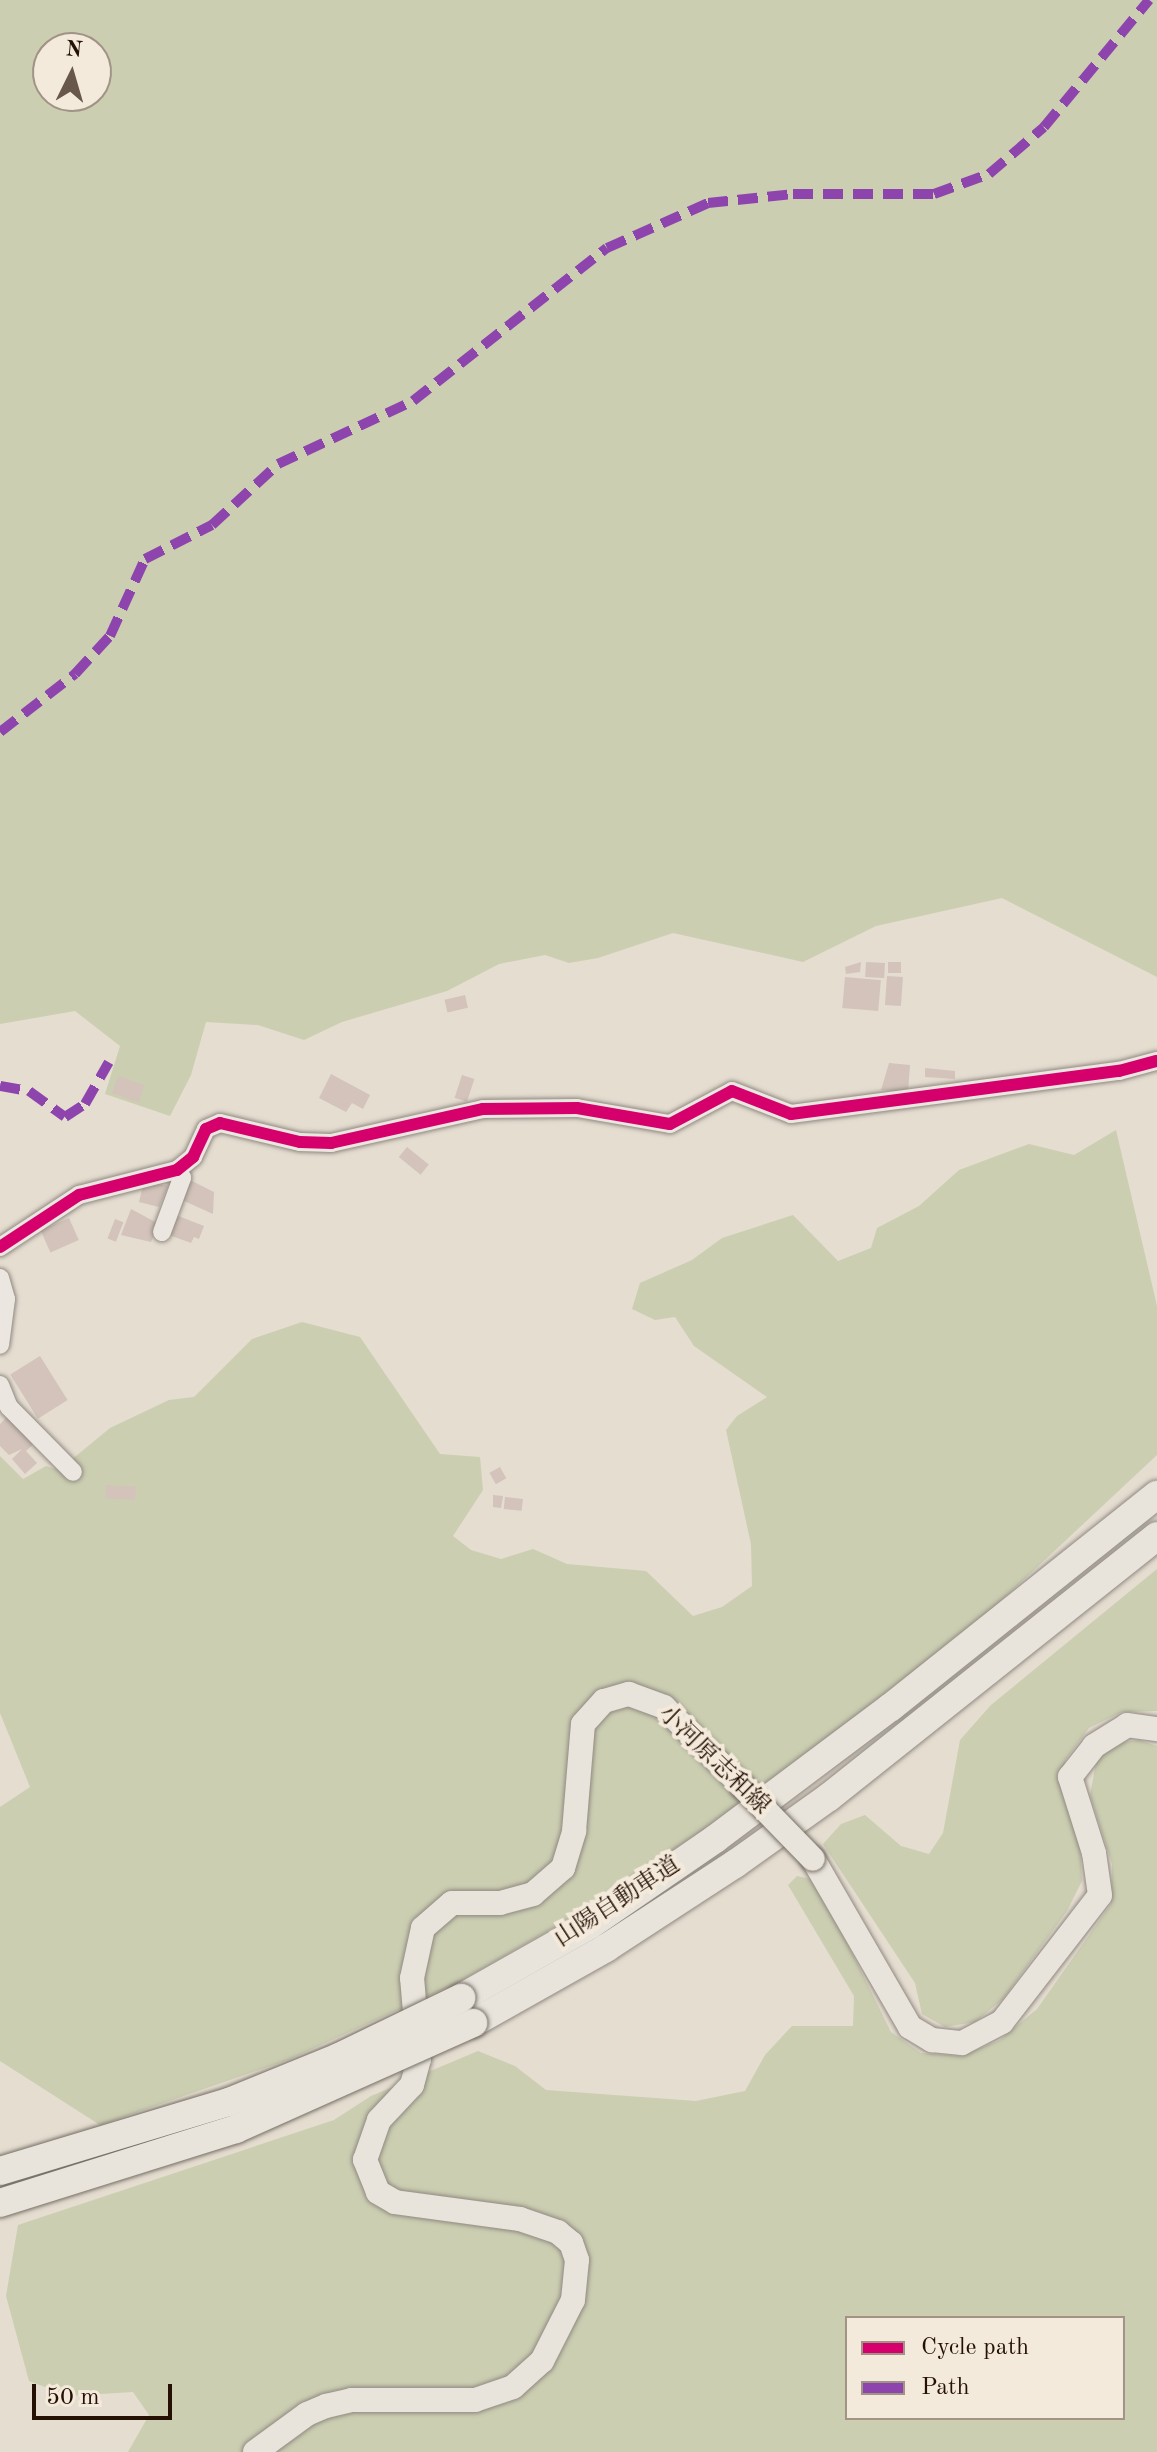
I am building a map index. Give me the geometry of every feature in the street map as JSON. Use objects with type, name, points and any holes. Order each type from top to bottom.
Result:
[{"type":"highway","name":"山陽自動車道","points":[[0,2171],[229,2102],[467,2010],[727,1831],[1157,1495]]},
{"type":"highway","name":"山陽自動車道","points":[[0,2203],[236,2129],[467,2010],[606,1948],[770,1839],[1157,1536]]},
{"type":"main road","name":"小河原志和線","points":[[255,2452],[326,2406],[351,2400],[475,2400],[513,2387],[542,2361],[573,2300],[577,2260],[571,2243],[558,2232],[520,2219],[395,2202],[378,2192],[365,2160],[379,2120],[412,2085],[419,2059],[412,1978],[423,1928],[452,1903],[500,1903],[533,1894],[563,1868],[574,1831],[583,1724],[604,1701],[629,1694],[664,1707],[813,1859],[910,2027],[932,2040],[962,2043],[1002,2022],[1100,1895],[1094,1853],[1070,1777],[1094,1746],[1127,1725],[1157,1729]]},
{"type":"street","points":[[0,1247],[79,1195],[177,1170],[193,1157],[206,1129],[220,1123],[300,1142],[331,1143],[483,1109],[577,1108],[670,1124],[732,1091],[791,1114],[1119,1071],[1157,1061]]},
{"type":"street","points":[[162,1232],[182,1178],[177,1170]]},
{"type":"street","points":[[0,1278],[6,1299],[0,1345]]},
{"type":"street","points":[[0,1385],[9,1407],[73,1472]]},
{"type":"green space","points":[[0,0],[1157,0],[1157,977],[1002,898],[876,926],[803,962],[673,933],[598,958],[569,963],[545,955],[499,964],[447,991],[342,1022],[304,1040],[258,1025],[206,1022],[191,1075],[170,1116],[105,1094],[120,1046],[75,1011],[0,1024]]},
{"type":"green space","points":[[1116,1130],[1157,1306],[1157,1455],[863,1730],[614,1893],[459,1982],[288,2060],[100,2125],[0,2061],[0,1807],[30,1787],[0,1713],[0,1456],[23,1479],[46,1466],[59,1470],[110,1428],[169,1400],[194,1397],[252,1339],[302,1322],[360,1337],[440,1454],[480,1457],[483,1490],[453,1536],[471,1550],[501,1559],[533,1549],[567,1564],[646,1571],[693,1616],[722,1607],[752,1586],[751,1544],[726,1430],[737,1416],[767,1397],[694,1346],[675,1317],[655,1320],[632,1309],[640,1283],[692,1260],[722,1238],[793,1215],[838,1261],[871,1248],[877,1228],[919,1206],[959,1170],[1029,1144],[1074,1155]]},
{"type":"green space","points":[[1157,1569],[1157,1711],[1122,1712],[1089,1728],[1066,1759],[1061,1781],[1080,1845],[1082,1881],[1067,1911],[1003,1999],[975,2022],[945,2027],[922,2014],[915,1983],[823,1844],[841,1824],[865,1815],[901,1846],[929,1854],[943,1833],[960,1740],[991,1705]]},
{"type":"green space","points":[[1139,1740],[1157,1746],[1157,2452],[128,2452],[149,2415],[133,2392],[69,2396],[29,2381],[6,2296],[18,2225],[334,2120],[371,2096],[478,2051],[515,2066],[546,2090],[696,2101],[745,2091],[765,2055],[792,2026],[853,2026],[854,1996],[788,1885],[797,1876],[810,1879],[829,1906],[891,2032],[921,2053],[962,2056],[1000,2040],[1037,2009],[1111,1904],[1112,1864],[1090,1795],[1096,1763],[1115,1743]]},
{"type":"building","points":[[861,962],[860,972],[846,974],[845,967]]},
{"type":"building","points":[[866,962],[885,963],[884,978],[865,977]]},
{"type":"building","points":[[888,962],[901,962],[901,973],[888,973]]},
{"type":"building","points":[[887,976],[903,977],[901,1006],[885,1005]]},
{"type":"building","points":[[845,977],[881,980],[878,1011],[842,1008]]},
{"type":"building","points":[[465,995],[468,1008],[447,1012],[445,1000]]},
{"type":"building","points":[[889,1063],[910,1065],[908,1092],[881,1090]]},
{"type":"building","points":[[925,1068],[955,1071],[955,1079],[925,1077]]},
{"type":"building","points":[[331,1074],[370,1095],[363,1109],[352,1103],[346,1112],[319,1098]]},
{"type":"building","points":[[462,1075],[474,1079],[467,1102],[455,1098]]},
{"type":"building","points":[[118,1076],[144,1085],[139,1102],[112,1093]]},
{"type":"building","points":[[407,1147],[429,1165],[421,1175],[399,1157]]},
{"type":"building","points":[[190,1180],[214,1192],[213,1214],[182,1200]]},
{"type":"building","points":[[144,1181],[168,1186],[159,1207],[139,1202]]},
{"type":"building","points":[[131,1209],[159,1224],[151,1242],[121,1235]]},
{"type":"building","points":[[176,1215],[204,1226],[199,1239],[194,1237],[191,1243],[169,1235]]},
{"type":"building","points":[[69,1218],[79,1240],[50,1253],[41,1231]]},
{"type":"building","points":[[115,1219],[123,1222],[116,1242],[107,1239]]},
{"type":"building","points":[[40,1356],[68,1400],[38,1419],[10,1375]]},
{"type":"building","points":[[10,1414],[36,1442],[26,1451],[37,1463],[25,1474],[12,1459],[22,1449],[9,1455],[0,1446],[0,1424]]},
{"type":"building","points":[[500,1467],[506,1478],[496,1484],[490,1473]]},
{"type":"building","points":[[106,1485],[136,1487],[135,1500],[105,1498]]},
{"type":"building","points":[[493,1495],[503,1496],[501,1508],[493,1507]]},
{"type":"building","points":[[505,1497],[523,1499],[522,1511],[504,1509]]},
{"type":"marked path","points":[[0,732],[75,674],[110,636],[145,559],[212,525],[278,464],[413,401],[607,248],[708,203],[793,194],[934,194],[989,174],[1044,127],[1149,0]]},
{"type":"marked path","points":[[0,1086],[29,1091],[65,1117],[85,1104],[109,1062]]},
{"type":"cycle path","points":[[0,1247],[79,1195],[177,1170],[193,1157],[206,1129],[220,1123],[300,1142],[331,1143],[483,1109],[577,1108],[670,1124],[732,1091],[791,1114],[1119,1071],[1157,1061]]}]
